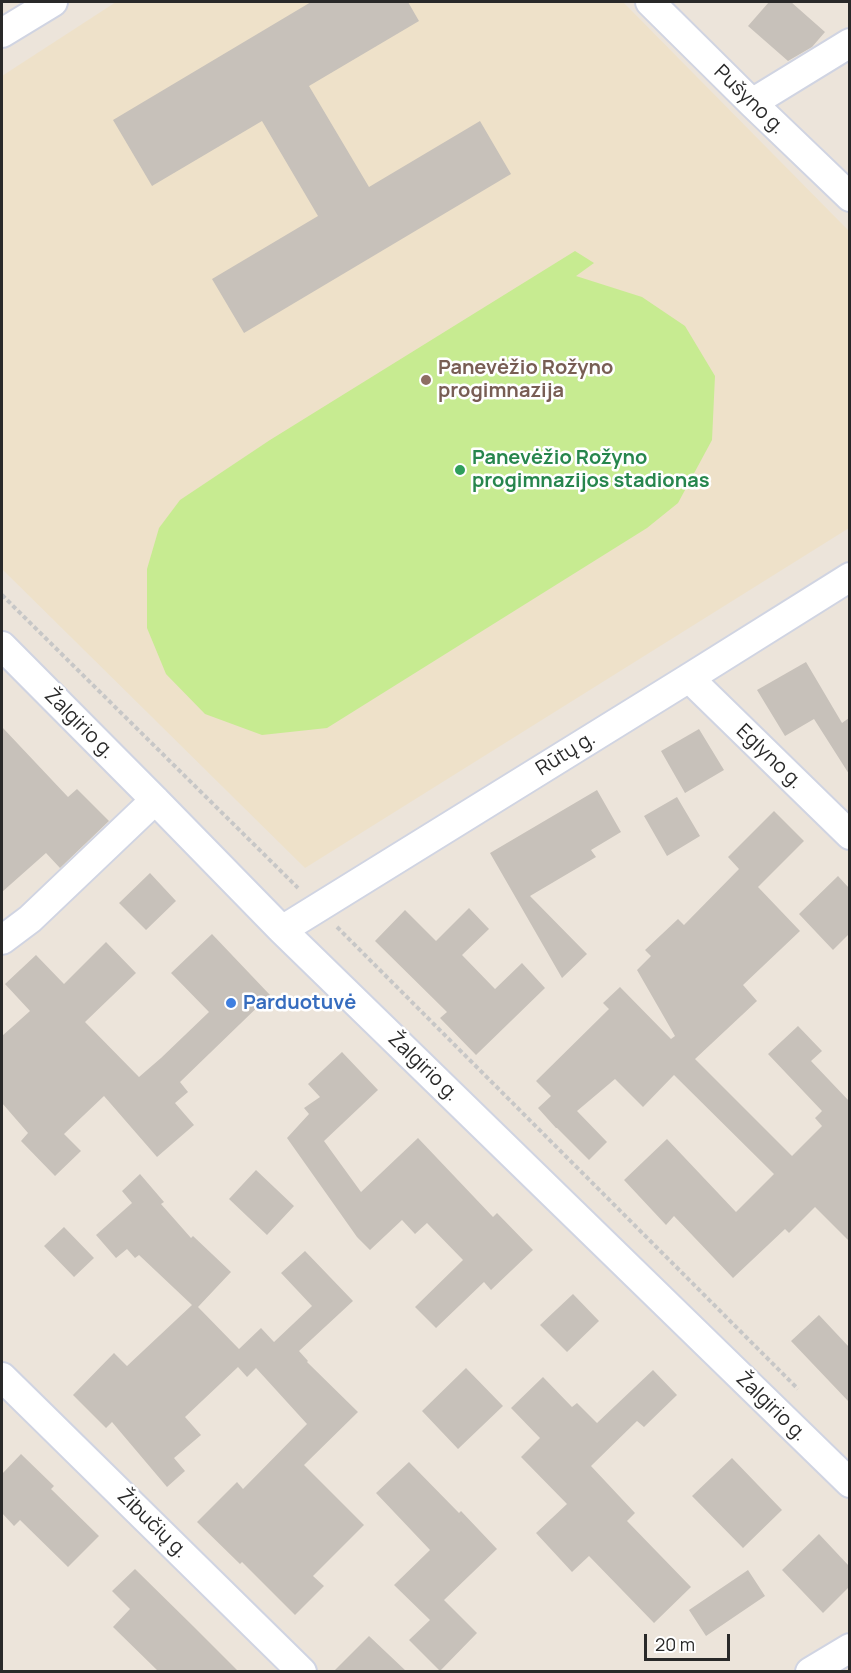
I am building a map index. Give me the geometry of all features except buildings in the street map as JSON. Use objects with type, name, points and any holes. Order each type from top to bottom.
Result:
[{"type":"street","points":[[2,33],[53,2]]},
{"type":"street","name":"Pušyno g.","points":[[650,2],[849,197]]},
{"type":"street","points":[[752,103],[849,43]]},
{"type":"street","name":"Rūtų g.","points":[[282,930],[849,577]]},
{"type":"street","name":"Žalgirio g.","points":[[2,646],[282,930],[849,1483]]},
{"type":"street","name":"Eglyno g.","points":[[689,678],[849,835]]},
{"type":"street","points":[[2,940],[30,919],[155,800]]},
{"type":"street","name":"Žibučių g.","points":[[2,1377],[302,1671]]},
{"type":"street","points":[[810,1671],[849,1648]]},
{"type":"path","points":[[2,595],[799,1390]]},
{"type":"shaded area","name":"Panevėžio Rožyno progimnazija","points":[[116,2],[623,2],[849,231],[849,528],[305,868],[2,569],[2,76]]},
{"type":"green space","name":"Panevėžio Rožyno progimnazijos stadionas","points":[[575,251],[594,263],[576,276],[642,297],[685,326],[715,376],[712,440],[678,503],[647,528],[327,728],[262,735],[205,714],[166,674],[147,628],[147,569],[159,528],[180,500],[270,440]]},
{"type":"place","name":"Panevėžio Rožyno progimnazija","points":[[426,380]]},
{"type":"place","name":"Panevėžio Rožyno progimnazijos stadionas","points":[[460,470]]},
{"type":"place","name":"Parduotuvė","points":[[231,1003]]}]
